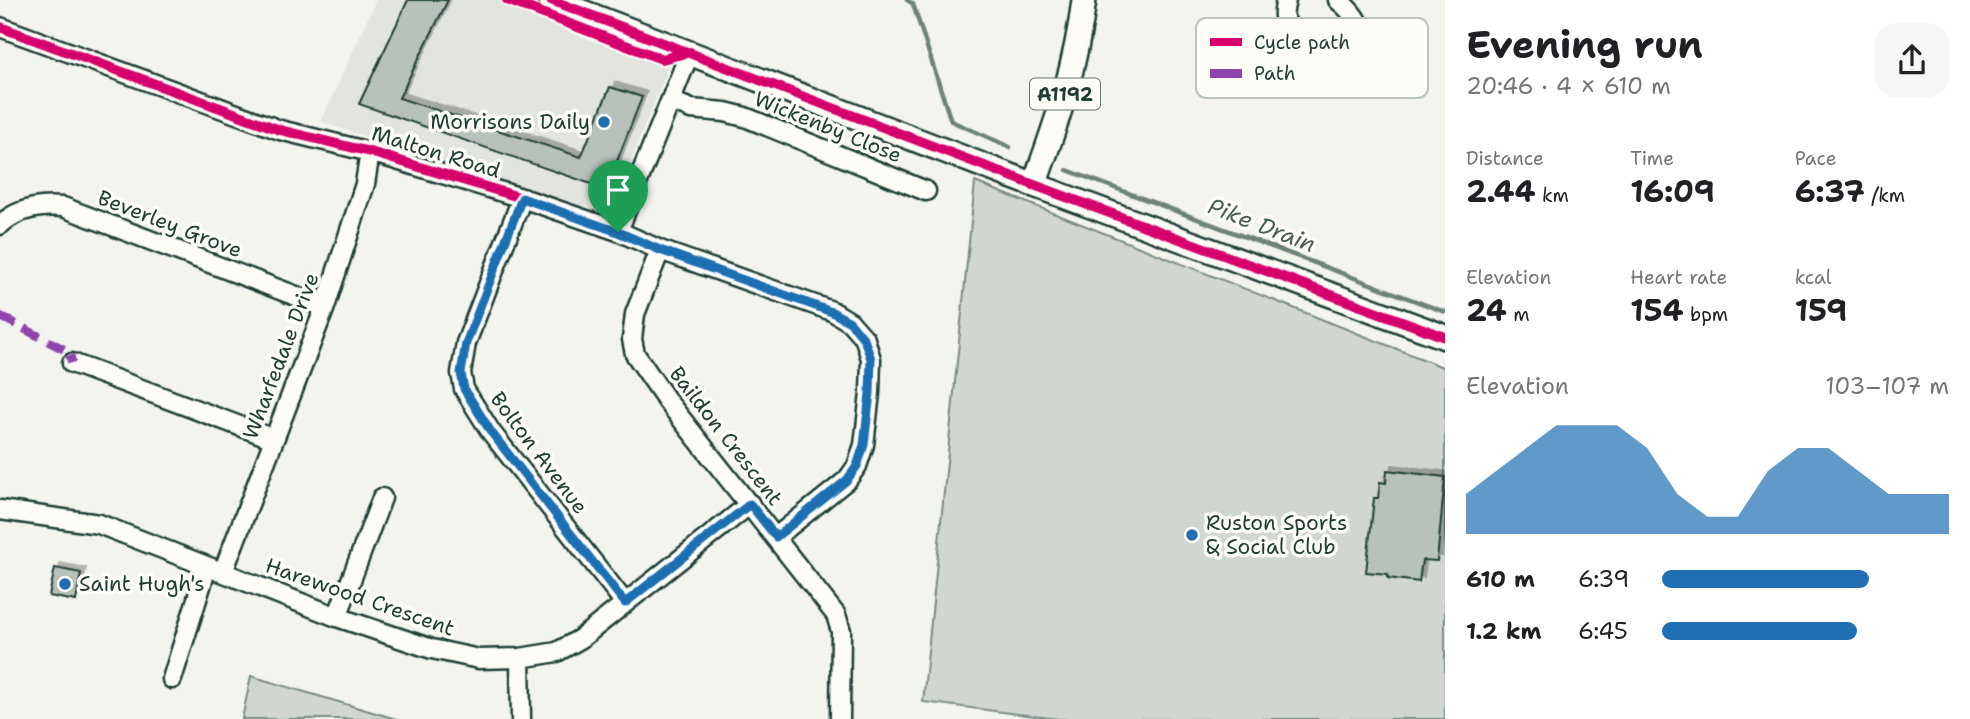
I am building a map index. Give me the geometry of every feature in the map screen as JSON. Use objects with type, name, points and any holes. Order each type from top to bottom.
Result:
[{"type":"main road","points":[[551,0],[1034,185],[1445,337]]},
{"type":"main road","name":"A1192","points":[[1034,185],[1064,100],[1076,52],[1084,0]]},
{"type":"street","points":[[1285,18],[1286,0]]},
{"type":"street","points":[[1338,0],[1357,18]]},
{"type":"street","name":"Malton Road","points":[[0,27],[280,130],[370,152],[522,198],[832,312],[850,322],[864,339],[871,359],[864,445],[857,466],[847,480],[776,537]]},
{"type":"street","points":[[618,232],[690,52]]},
{"type":"street","name":"Wickenby Close","points":[[671,101],[691,109],[746,117],[926,191]]},
{"type":"street","name":"Wharfedale Drive","points":[[172,679],[215,569],[274,439],[325,307],[365,184],[370,152]]},
{"type":"street","name":"Bolton Avenue","points":[[522,198],[466,343],[461,373],[464,389],[491,432],[625,603]]},
{"type":"street","name":"Beverley Grove","points":[[0,225],[17,213],[46,206],[63,207],[325,307]]},
{"type":"street","name":"Baildon Crescent","points":[[660,250],[635,314],[632,339],[635,354],[668,402],[836,615],[841,631],[840,719]]},
{"type":"street","points":[[72,363],[274,439]]},
{"type":"street","points":[[337,617],[382,498]]},
{"type":"street","name":"Harewood Crescent","points":[[0,510],[99,524],[337,617],[432,649],[479,659],[520,658],[557,652],[580,639],[750,504]]},
{"type":"street","points":[[520,658],[522,719]]},
{"type":"shaded area","points":[[376,0],[512,0],[671,61],[609,215],[321,122]]},
{"type":"shaded area","name":"Ruston Sports & Social Club","points":[[975,182],[1445,368],[1445,719],[1058,719],[923,702]]},
{"type":"shaded area","points":[[251,676],[396,719],[242,719]]},
{"type":"building","points":[[408,0],[448,0],[399,98],[581,157],[610,87],[642,97],[606,189],[359,104]]},
{"type":"building","points":[[1387,470],[1445,477],[1437,561],[1422,560],[1419,582],[1388,578],[1388,574],[1366,572],[1374,498],[1378,498],[1380,482],[1386,483]]},
{"type":"building","name":"Saint Hugh's","points":[[55,568],[81,573],[76,601],[49,596]]},
{"type":"waterway","name":"Pike Drain","points":[[907,0],[913,4],[951,121],[1010,147]]},
{"type":"waterway","name":"Pike Drain","points":[[1067,170],[1445,312]]},
{"type":"marked path","points":[[0,316],[69,352],[72,363]]},
{"type":"cycle path","points":[[507,0],[662,59],[690,52]]},
{"type":"cycle path","points":[[551,0],[1034,185],[1445,337]]},
{"type":"cycle path","points":[[0,27],[280,130],[370,152],[522,198],[618,231],[660,250],[832,311],[850,322],[865,339],[871,359],[864,445],[857,466],[847,480],[776,537]]},
{"type":"place","name":"Morrisons Daily","points":[[604,122]]},
{"type":"place","name":"Ruston Sports & Social Club","points":[[1192,535]]},
{"type":"place","name":"Saint Hugh's","points":[[65,584]]},
{"type":"route","points":[[522,198],[618,232],[660,250],[832,312],[850,322],[864,339],[871,359],[864,445],[857,466],[847,480],[776,537],[750,504],[625,603],[491,432],[464,389],[461,373],[466,343],[522,198]]}]
